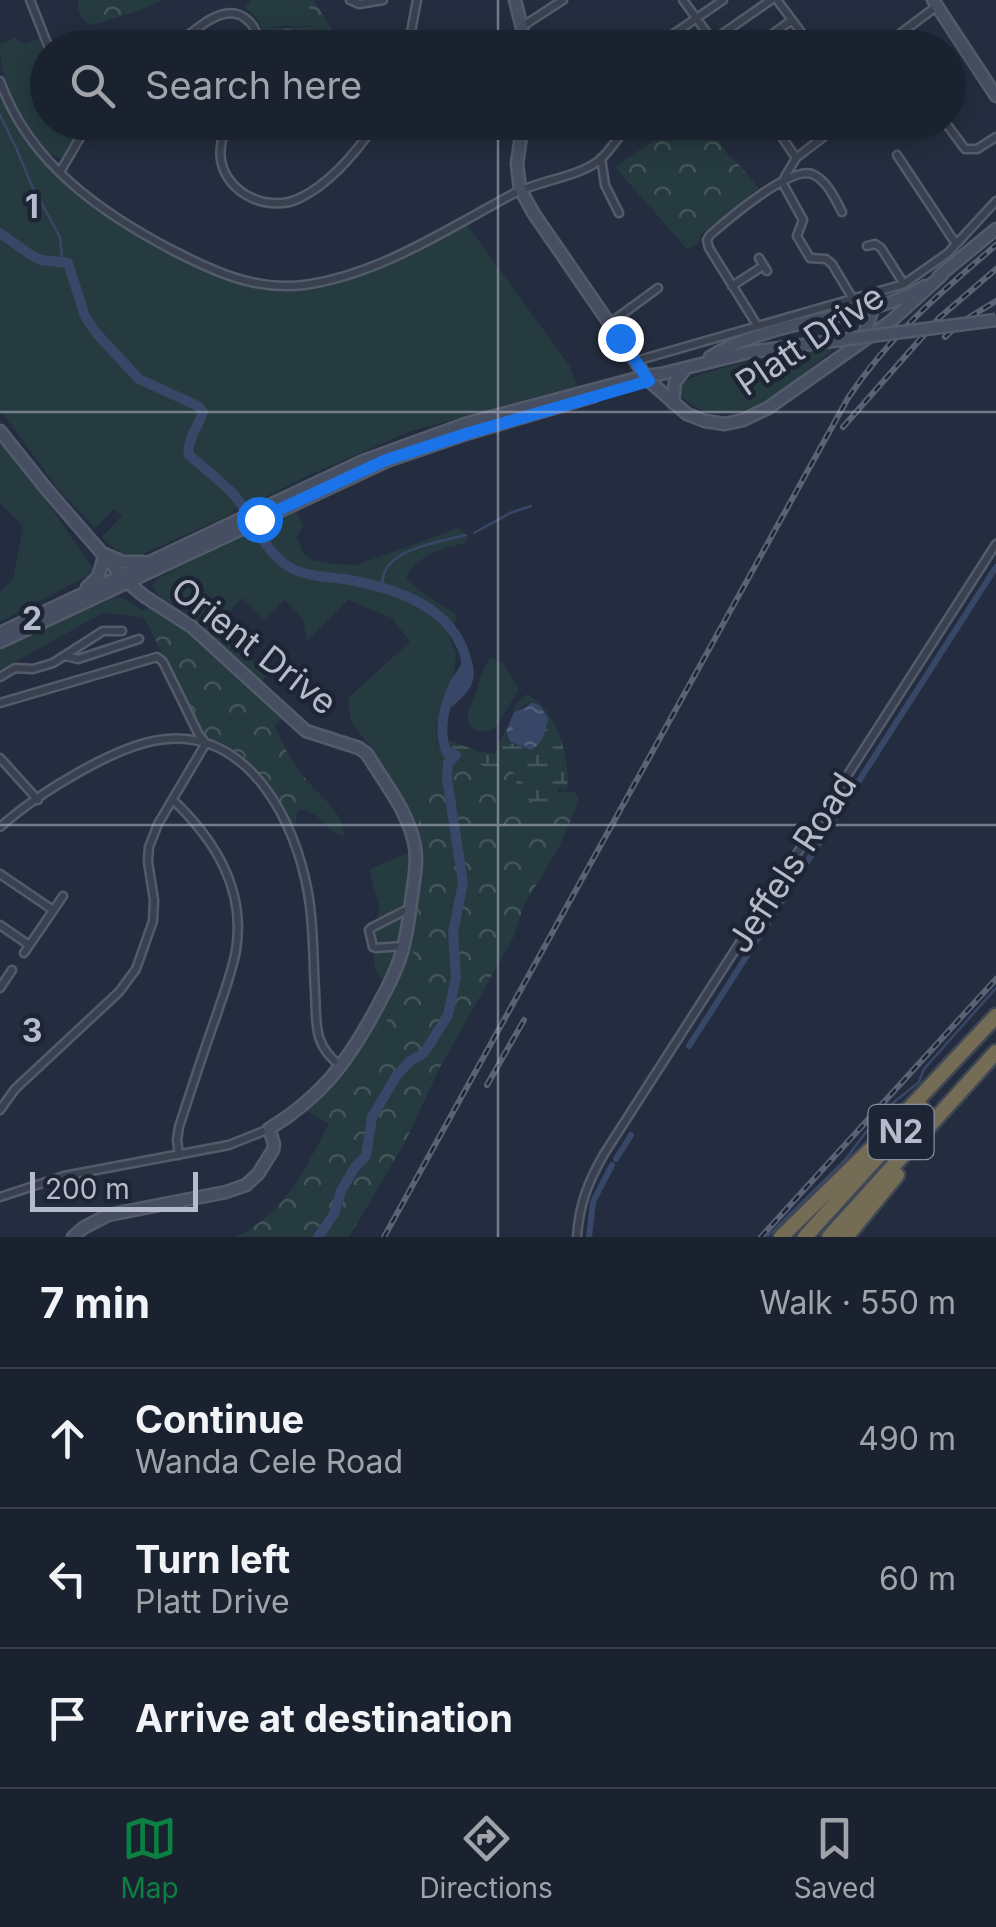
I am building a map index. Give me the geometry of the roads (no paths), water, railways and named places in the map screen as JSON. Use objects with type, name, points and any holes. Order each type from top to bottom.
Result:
[{"type":"highway","points":[[782,1237],[996,1016]]},
{"type":"highway","name":"N2","points":[[806,1237],[996,1026]]},
{"type":"highway","points":[[846,1237],[995,1053]]},
{"type":"highway","name":"N2","points":[[828,1237],[995,1053]]},
{"type":"street","points":[[30,0],[42,30]]},
{"type":"street","points":[[231,0],[231,13]]},
{"type":"street","points":[[350,0],[360,4],[383,0]]},
{"type":"street","points":[[411,30],[417,0]]},
{"type":"street","points":[[515,0],[524,30]]},
{"type":"street","points":[[523,26],[564,0]]},
{"type":"street","points":[[683,0],[705,30]]},
{"type":"street","points":[[680,30],[723,0]]},
{"type":"street","points":[[728,30],[774,0],[799,30]]},
{"type":"street","points":[[904,30],[935,3],[953,30]]},
{"type":"street","points":[[197,30],[211,19],[231,13],[242,15],[255,30]]},
{"type":"street","points":[[778,30],[792,20]]},
{"type":"street","points":[[966,50],[996,96]]},
{"type":"street","points":[[0,81],[19,124],[30,137]]},
{"type":"street","points":[[958,140],[965,149],[977,150],[996,137]]},
{"type":"street","points":[[33,140],[91,201],[138,232],[218,272],[245,282],[277,286],[347,277],[520,190],[569,174],[601,158],[616,140]]},
{"type":"street","points":[[60,172],[79,140]]},
{"type":"street","points":[[222,140],[220,158],[229,180],[246,195],[278,203],[298,199],[325,181],[363,140]]},
{"type":"street","points":[[520,140],[517,164],[520,190]]},
{"type":"street","points":[[784,140],[796,158]]},
{"type":"street","points":[[782,182],[796,158],[820,140]]},
{"type":"street","points":[[897,155],[956,244]]},
{"type":"street","points":[[601,158],[605,185],[619,213]]},
{"type":"street","points":[[757,325],[709,248],[708,240],[720,227],[799,172],[819,178],[842,212]]},
{"type":"street","points":[[782,182],[803,220],[797,236],[808,256],[828,261],[854,299]]},
{"type":"street","name":"Platt Drive","points":[[520,190],[566,264],[647,378],[687,414],[704,421],[725,424],[768,408],[890,322],[942,275]]},
{"type":"street","points":[[636,362],[904,284],[948,254],[996,201]]},
{"type":"street","points":[[701,363],[726,348],[770,332],[904,298],[942,275],[996,228]]},
{"type":"street","points":[[867,246],[875,244],[882,248],[904,284]]},
{"type":"street","points":[[732,286],[765,269],[759,258]]},
{"type":"street","points":[[610,323],[658,288]]},
{"type":"street","points":[[861,341],[873,308]]},
{"type":"street","points":[[0,633],[240,523],[363,461],[428,436],[517,409],[750,352],[996,320]]},
{"type":"street","points":[[673,403],[675,382],[686,368]]},
{"type":"street","name":"Orient Drive","points":[[0,430],[123,578],[192,627],[306,731],[351,744],[366,754],[402,811],[416,848],[404,946],[395,975],[342,1067],[306,1103],[269,1129],[229,1145],[64,1176],[0,1197]]},
{"type":"street","name":"Jeffels Road","points":[[576,1237],[588,1182],[996,544]]},
{"type":"street","points":[[79,595],[98,577],[102,555],[123,562],[154,563]]},
{"type":"street","points":[[100,596],[122,592],[148,599],[154,563]]},
{"type":"street","points":[[0,642],[100,596],[123,578]]},
{"type":"street","points":[[0,676],[19,667],[46,666],[104,631],[122,631]]},
{"type":"street","points":[[64,656],[78,659],[139,638]]},
{"type":"street","points":[[0,703],[157,657],[206,743]]},
{"type":"street","points":[[1,823],[81,772],[133,747],[166,738],[206,743],[231,755],[254,775],[275,803],[295,844],[312,918],[318,1032],[328,1055],[342,1067]]},
{"type":"street","points":[[0,1110],[15,1089],[119,992],[136,969],[152,921],[154,900],[148,847],[206,743]]},
{"type":"street","points":[[3,757],[39,799]]},
{"type":"street","points":[[173,800],[212,842],[227,870],[238,922],[233,964],[179,1127],[178,1155]]},
{"type":"street","points":[[0,874],[53,910]]},
{"type":"street","points":[[0,926],[27,949],[63,896]]},
{"type":"street","points":[[404,946],[373,947],[369,930],[410,908]]},
{"type":"street","points":[[0,988],[3,978],[12,970]]},
{"type":"street","points":[[74,1237],[108,1215],[246,1185],[274,1150],[269,1129]]},
{"type":"water","points":[[532,702],[548,718],[541,741],[531,750],[510,742],[506,731],[514,712]]},
{"type":"waterway","points":[[0,115],[60,237],[65,261]]},
{"type":"waterway","points":[[0,233],[41,260],[68,263],[85,316],[96,333],[139,379],[198,406],[203,412],[191,439],[189,455],[235,496],[266,545],[282,562],[303,573],[394,591],[426,606],[451,628],[464,654],[466,665],[450,693],[442,726],[446,751],[456,755],[448,763],[447,778],[463,883],[453,933],[456,977],[448,1015],[424,1053],[397,1075],[372,1117],[366,1156],[355,1167],[334,1214],[318,1237]]},
{"type":"waterway","points":[[474,533],[531,506]]},
{"type":"waterway","points":[[383,587],[384,574],[400,556],[466,535]]},
{"type":"waterway","points":[[689,1046],[996,567]]},
{"type":"waterway","points":[[450,702],[466,685],[467,662]]},
{"type":"waterway","points":[[767,1237],[845,1160],[893,1103],[919,1082],[924,1069],[996,988]]},
{"type":"waterway","points":[[616,1159],[631,1135]]},
{"type":"waterway","points":[[589,1237],[593,1202],[612,1165]]},
{"type":"waterway","points":[[792,1237],[799,1228]]},
{"type":"railway","points":[[384,1237],[848,398],[898,335],[996,245]]},
{"type":"railway","points":[[843,427],[939,318],[996,269]]},
{"type":"railway","points":[[945,337],[996,301]]},
{"type":"railway","points":[[761,1237],[996,979]]},
{"type":"railway","points":[[487,1085],[524,1020]]}]
